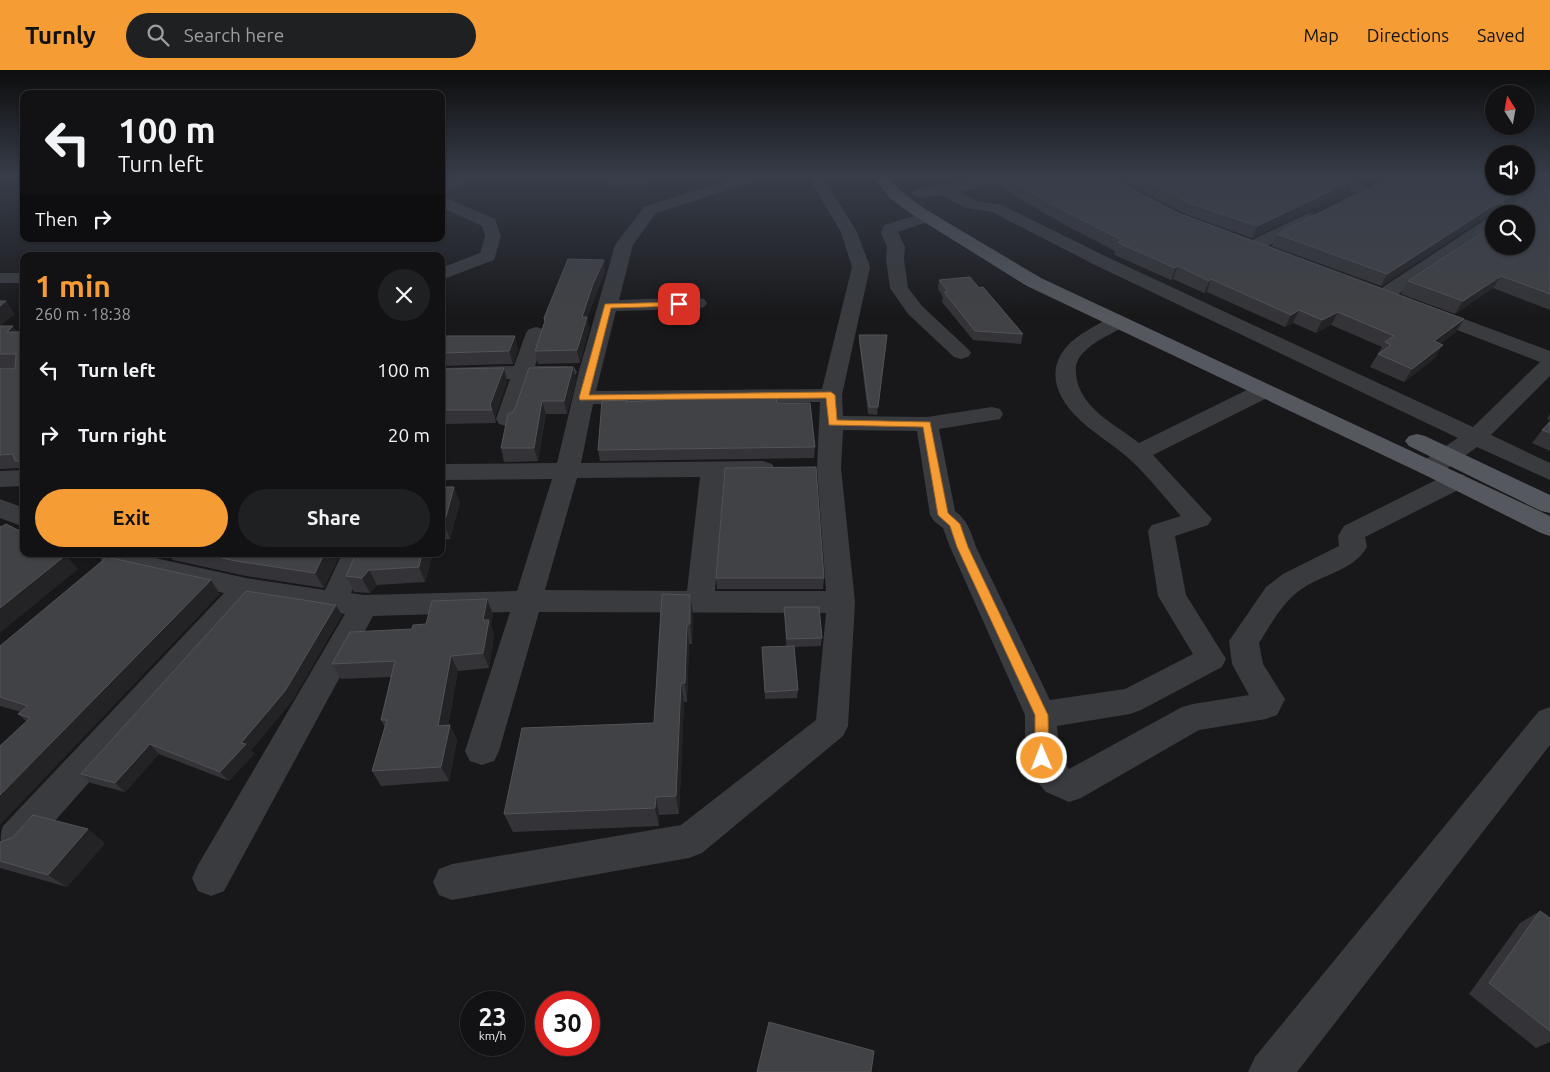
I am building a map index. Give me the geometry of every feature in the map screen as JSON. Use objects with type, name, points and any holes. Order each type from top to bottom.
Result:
[{"type":"main road","points":[[938,224],[1034,282],[1263,391],[1444,468],[1550,504]]},
{"type":"main road","points":[[966,224],[990,240],[1047,270],[1444,468],[1550,527]]},
{"type":"street","points":[[445,273],[488,256],[494,236],[489,224]]},
{"type":"street","points":[[482,751],[567,471],[590,371],[624,245],[640,224]]},
{"type":"street","points":[[452,882],[689,841],[832,726],[841,602],[819,468],[832,423],[831,395],[861,267],[849,232],[844,224]]},
{"type":"street","points":[[904,224],[890,229],[889,233],[896,247],[895,259],[899,288],[915,310],[961,353]]},
{"type":"street","points":[[1028,224],[1119,269],[1550,472]]},
{"type":"street","points":[[1254,246],[1298,224]]},
{"type":"street","points":[[1384,295],[1485,227]]},
{"type":"street","points":[[1236,239],[1273,253]]},
{"type":"street","points":[[0,278],[20,278]]},
{"type":"street","points":[[1365,288],[1550,358]]},
{"type":"street","points":[[607,306],[697,303]]},
{"type":"street","points":[[1041,715],[1130,701],[1210,659],[1172,596],[1161,530],[1198,519],[1137,453],[1085,412],[1074,400],[1068,389],[1064,372],[1066,362],[1073,350],[1118,322]]},
{"type":"street","points":[[507,419],[536,333]]},
{"type":"street","points":[[927,424],[943,515],[955,524],[963,547],[1041,715],[1042,758],[1047,770],[1059,782],[1069,787],[1193,717],[1266,706],[1269,699],[1244,657],[1243,647],[1244,641],[1276,594],[1293,581],[1349,553],[1354,547],[1351,536],[1353,532],[1444,468],[1550,364]]},
{"type":"street","points":[[445,374],[590,371]]},
{"type":"street","points":[[1137,453],[1263,391]]},
{"type":"street","points":[[584,398],[831,395]]},
{"type":"street","points":[[832,423],[927,424],[992,414]]},
{"type":"street","points":[[445,472],[781,468]]},
{"type":"street","points":[[700,602],[713,469]]},
{"type":"street","points":[[0,479],[20,478]]},
{"type":"street","points":[[0,508],[20,516]]},
{"type":"street","points":[[211,878],[349,603],[355,557]]},
{"type":"street","points":[[108,561],[133,563],[246,588],[349,603],[528,601],[841,602]]},
{"type":"street","points":[[16,838],[246,588]]},
{"type":"street","points":[[1270,1072],[1550,721]]},
{"type":"building","points":[[1090,224],[1207,224],[1464,319],[1434,341],[1443,345],[1412,369],[1378,354],[1391,345],[1385,342],[1394,336],[1338,312],[1322,320],[1299,310],[1291,315],[1211,279],[1209,281],[1178,266],[1175,268],[1118,242],[1122,240]]},
{"type":"building","points":[[1297,224],[1465,224],[1387,274],[1277,234]]},
{"type":"building","points":[[1535,224],[1550,224],[1550,294],[1501,276],[1463,301],[1408,281],[1485,231],[1485,255],[1535,255]]},
{"type":"building","points":[[568,259],[604,260],[593,284],[582,317],[587,317],[577,350],[535,351],[545,321],[544,318]]},
{"type":"building","points":[[970,277],[979,288],[983,287],[1023,334],[975,331],[944,292],[948,292],[939,280]]},
{"type":"building","points":[[0,326],[13,326],[7,332],[20,332],[20,461],[15,461],[13,454],[0,455],[0,368],[15,368],[16,354],[0,354]]},
{"type":"building","points":[[859,335],[887,335],[878,407],[869,407]]},
{"type":"building","points":[[445,336],[515,336],[509,351],[445,353]]},
{"type":"building","points":[[573,367],[564,401],[542,401],[534,448],[501,448],[508,414],[513,412],[516,406],[529,368]]},
{"type":"building","points":[[504,368],[490,405],[492,410],[445,410],[445,369]]},
{"type":"building","points":[[775,393],[777,403],[810,403],[815,447],[598,450],[602,401],[627,400],[626,402],[712,397],[712,394]]},
{"type":"building","points":[[1550,422],[1550,433],[1542,430]]},
{"type":"building","points":[[816,467],[824,578],[716,578],[725,468]]},
{"type":"building","points":[[445,487],[454,487],[445,520]]},
{"type":"building","points":[[6,524],[20,531],[20,557],[64,557],[0,608],[0,526]]},
{"type":"building","points":[[107,557],[211,580],[0,795],[0,746],[30,718],[18,714],[28,706],[0,697],[0,646]]},
{"type":"building","points":[[218,557],[323,557],[315,573]]},
{"type":"building","points":[[355,557],[421,557],[419,567],[369,570],[362,578],[346,576]]},
{"type":"building","points":[[246,591],[336,605],[285,691],[241,743],[246,744],[220,772],[150,744],[115,783],[81,774]]},
{"type":"building","points":[[662,594],[690,595],[690,624],[687,624],[685,683],[681,683],[676,796],[656,797],[655,808],[504,814],[522,728],[654,723]]},
{"type":"building","points":[[487,599],[483,620],[489,620],[483,653],[451,656],[438,726],[450,725],[441,767],[372,771],[387,720],[381,720],[395,661],[332,664],[350,632],[412,629],[413,625],[426,624],[432,601]]},
{"type":"building","points":[[784,607],[819,607],[822,638],[787,639]]},
{"type":"building","points":[[794,646],[798,690],[765,692],[762,647]]},
{"type":"building","points":[[33,815],[88,829],[48,875],[0,861],[0,842],[12,838]]},
{"type":"building","points":[[1540,911],[1550,918],[1550,1031],[1489,983]]},
{"type":"building","points":[[769,1022],[874,1051],[871,1072],[757,1072]]},
{"type":"route","points":[[679,304],[607,306],[584,398],[831,395],[832,423],[927,424],[943,515],[955,524],[963,547],[1041,715],[1042,758]]}]
